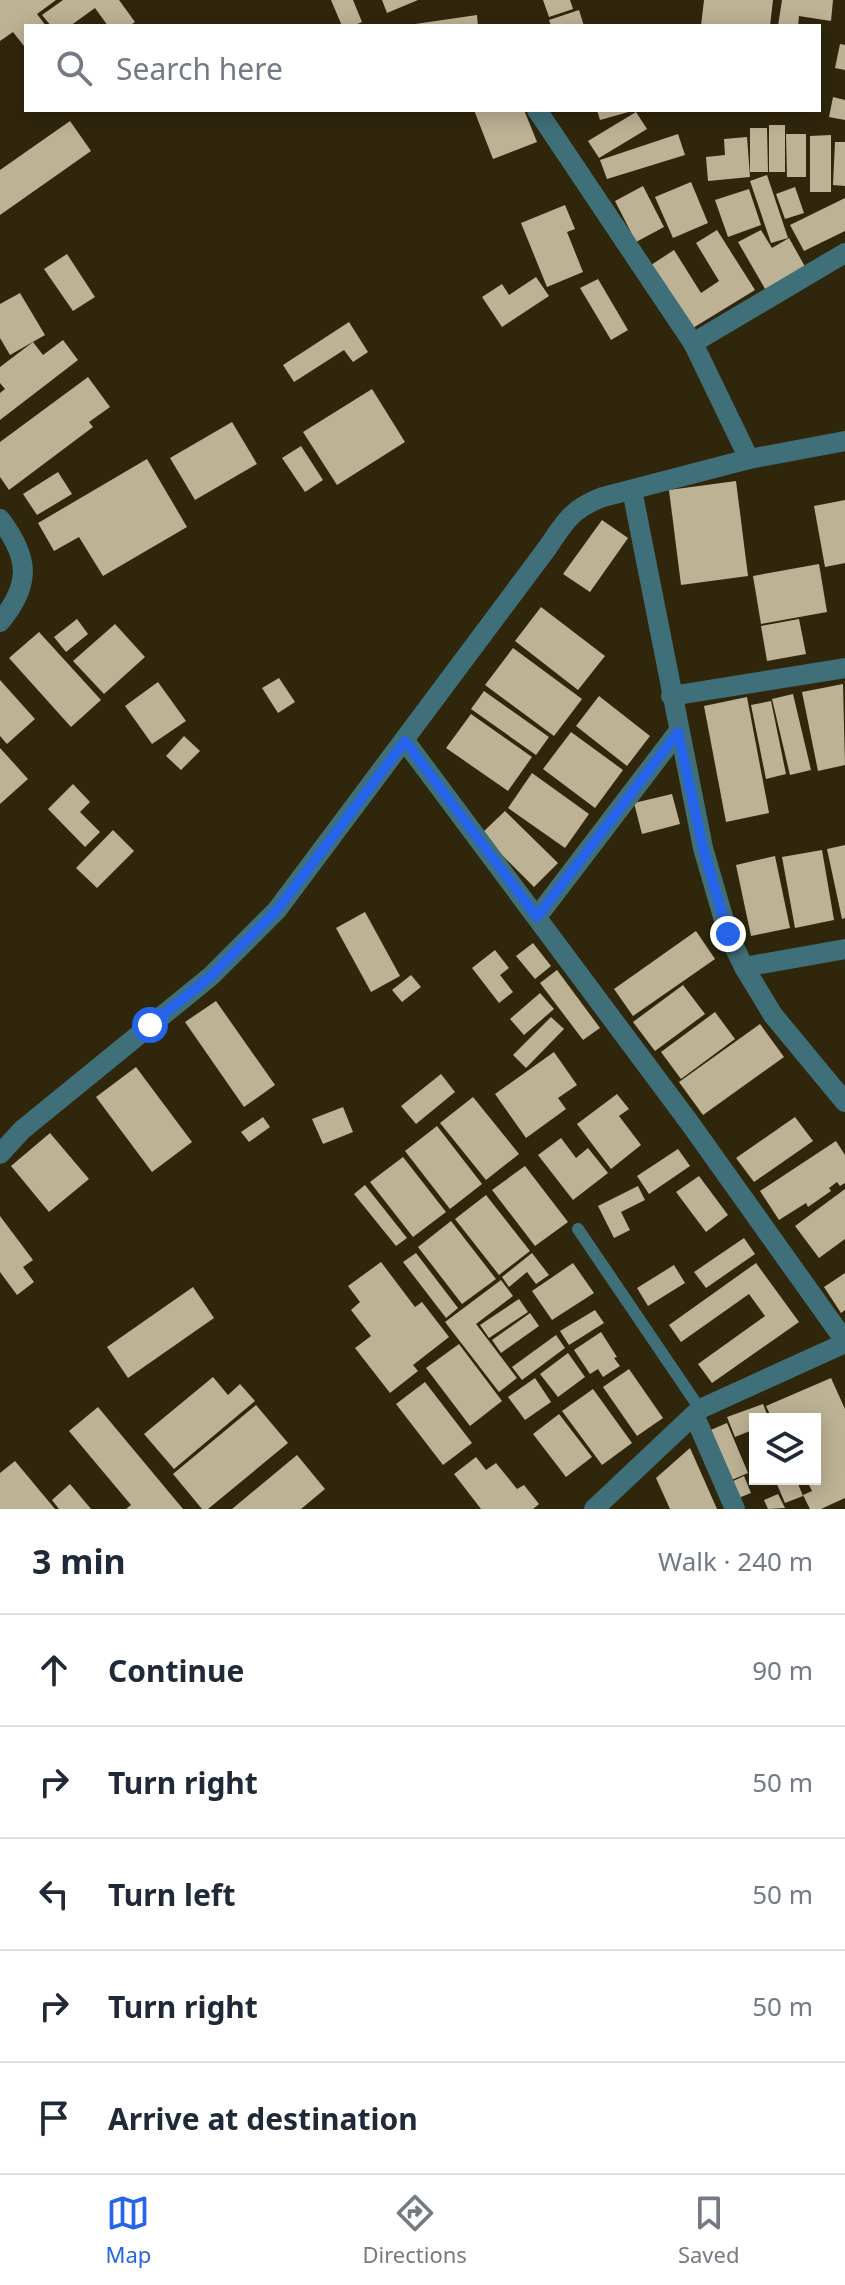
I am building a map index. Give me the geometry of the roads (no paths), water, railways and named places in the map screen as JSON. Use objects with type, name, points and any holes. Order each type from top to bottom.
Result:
[{"type":"street","points":[[538,112],[693,343],[749,459]]},
{"type":"street","points":[[693,343],[845,253]]},
{"type":"street","points":[[0,1154],[22,1130],[211,976],[277,910],[405,741],[568,516],[585,504],[632,490],[749,459],[845,441]]},
{"type":"street","points":[[632,490],[703,848],[728,934],[773,1015],[845,1102]]},
{"type":"street","points":[[0,519],[20,549],[24,566],[21,584],[0,622]]},
{"type":"street","points":[[671,696],[845,668]]},
{"type":"street","points":[[537,917],[678,732]]},
{"type":"street","points":[[405,741],[689,1122],[845,1342],[697,1413],[594,1509]]},
{"type":"street","points":[[744,967],[845,949]]},
{"type":"street","points":[[697,1413],[735,1509]]},
{"type":"lane","points":[[578,1229],[697,1413]]}]
